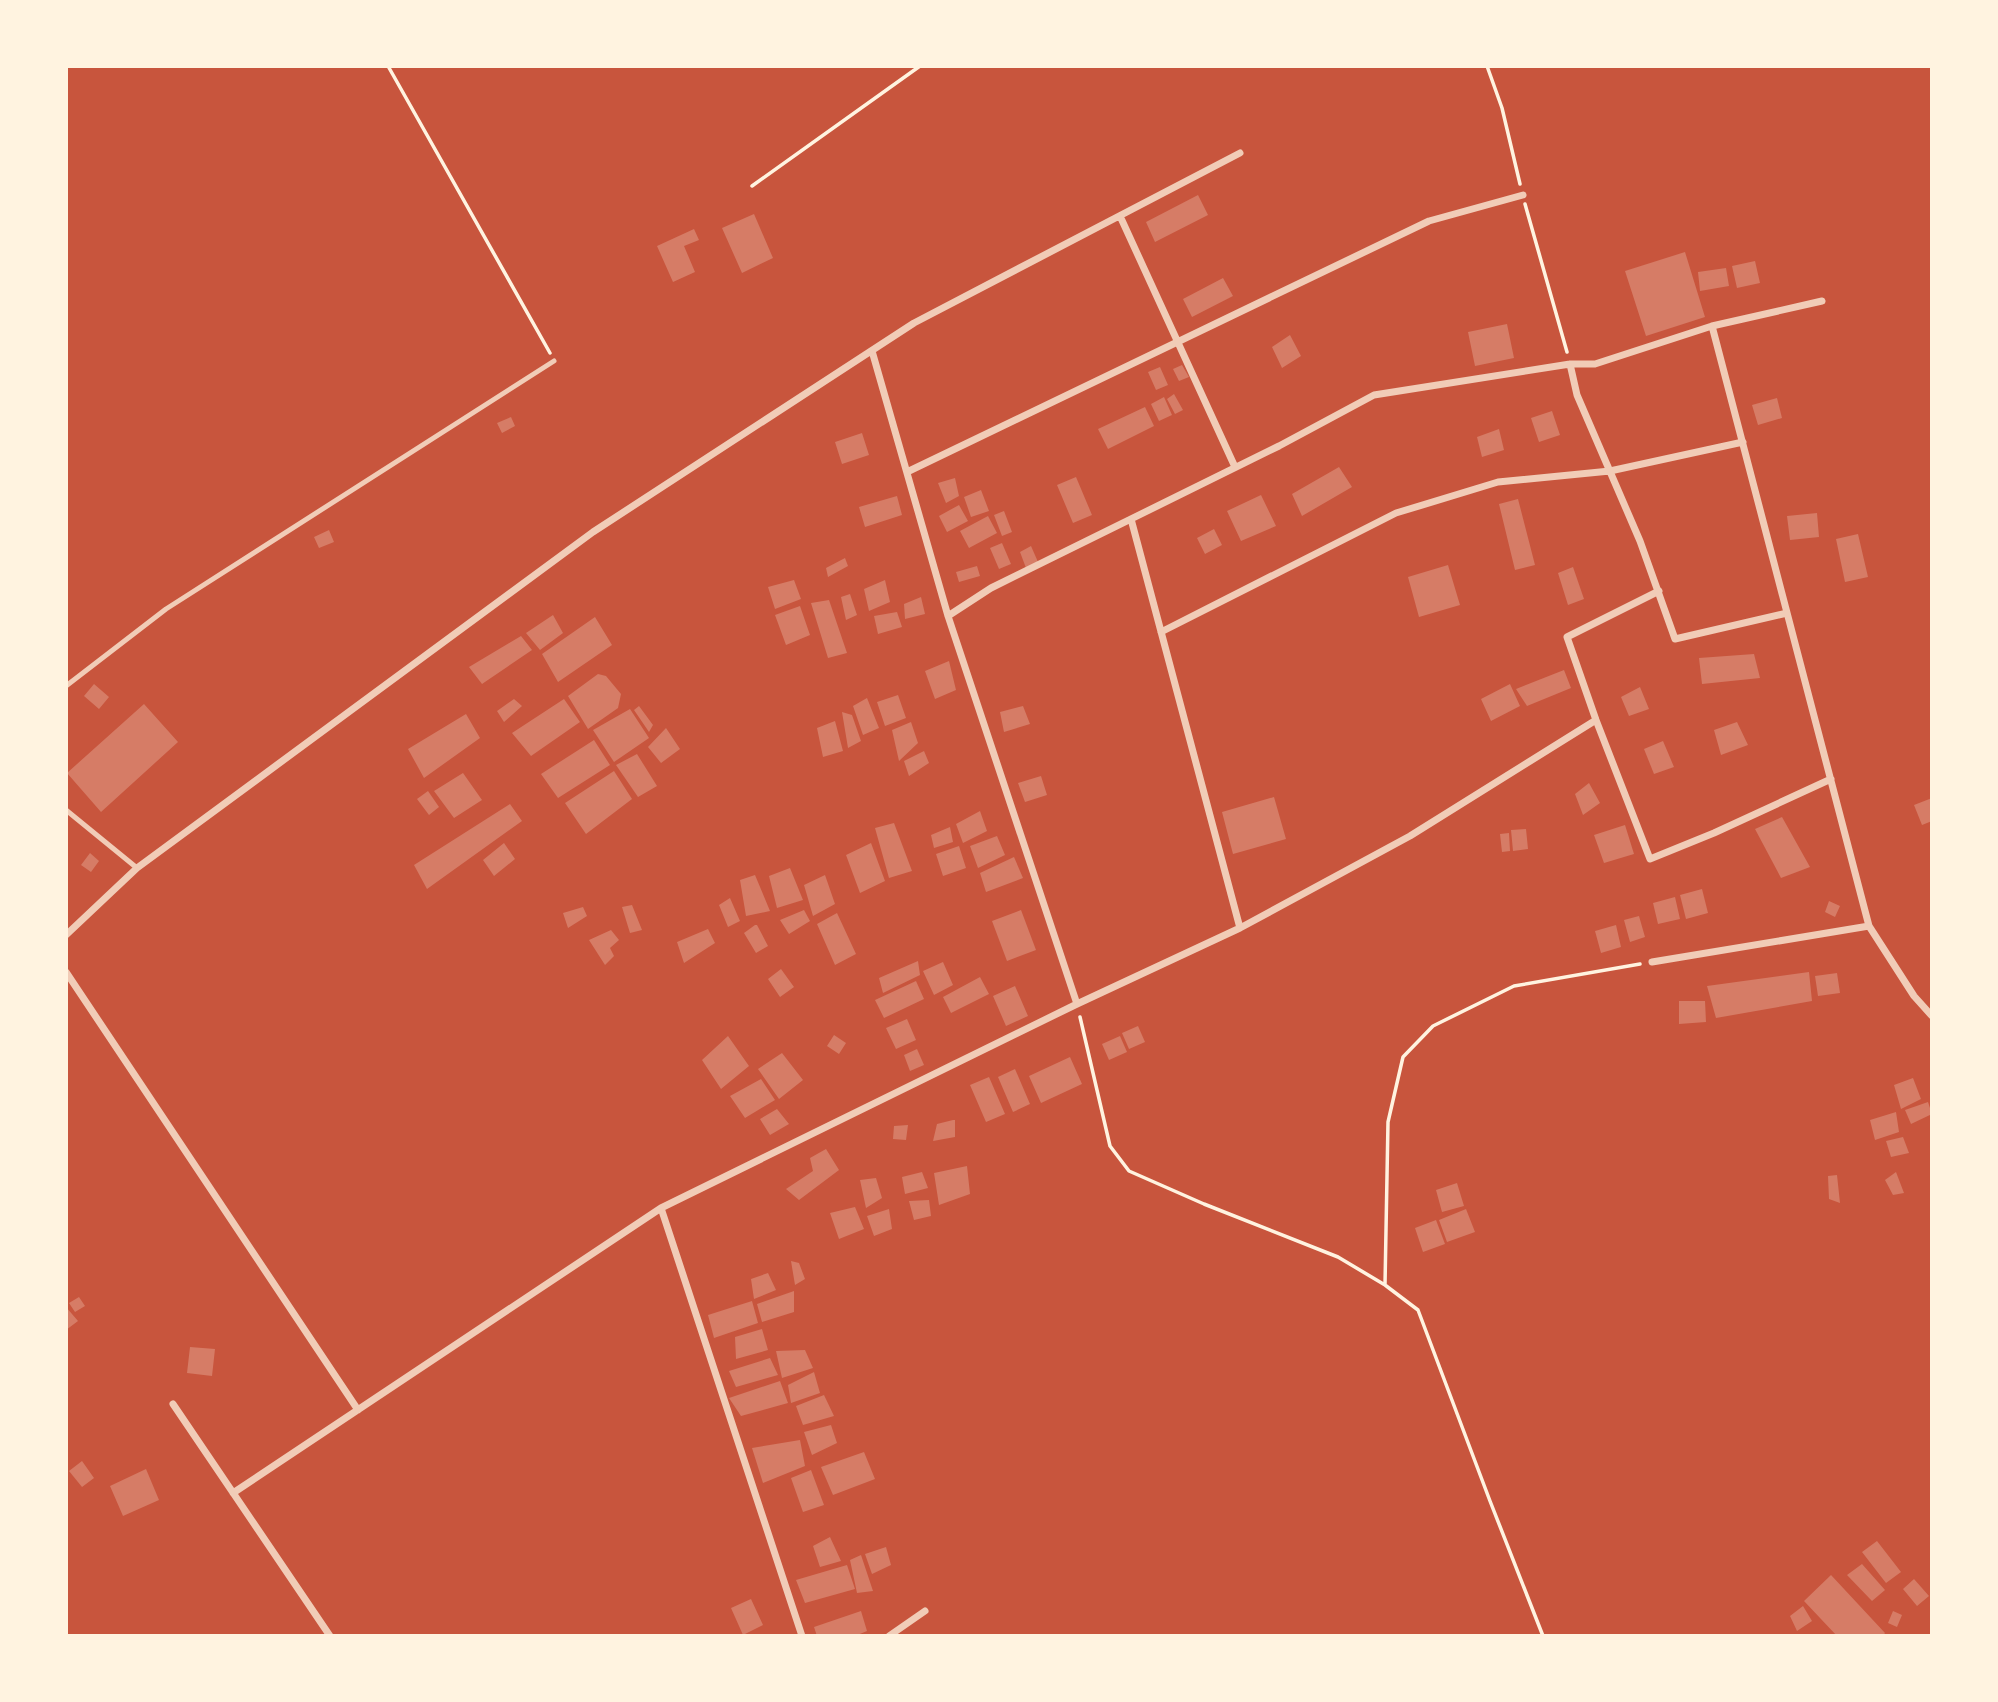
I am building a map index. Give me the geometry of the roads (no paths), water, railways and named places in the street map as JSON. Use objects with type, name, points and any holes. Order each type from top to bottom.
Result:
[{"type":"street","points":[[66,935],[137,868],[593,531],[915,323],[1240,153]]},
{"type":"street","points":[[907,472],[1429,221],[1523,195]]},
{"type":"street","points":[[1120,216],[1235,467]]},
{"type":"street","points":[[948,616],[991,588],[1374,395],[1570,364],[1595,363],[1712,326],[1822,301]]},
{"type":"street","points":[[1712,326],[1869,926],[1914,996],[1931,1016]]},
{"type":"street","points":[[872,351],[948,616],[1077,1004]]},
{"type":"street","points":[[1570,364],[1577,395],[1640,541],[1675,639],[1787,613]]},
{"type":"street","points":[[1161,632],[1396,513],[1498,482],[1610,471],[1742,442]]},
{"type":"street","points":[[1131,519],[1240,928]]},
{"type":"street","points":[[1659,592],[1567,637],[1595,720],[1650,859],[1714,834],[1830,779]]},
{"type":"street","points":[[233,1493],[661,1208],[1077,1004],[1240,928],[1409,836],[1595,720]]},
{"type":"street","points":[[1651,962],[1869,926]]},
{"type":"street","points":[[66,972],[358,1410]]},
{"type":"street","points":[[661,1208],[803,1636]]},
{"type":"street","points":[[173,1404],[330,1636]]},
{"type":"street","points":[[889,1636],[925,1611]]},
{"type":"lane","points":[[66,686],[166,609],[554,361]]},
{"type":"lane","points":[[66,810],[137,868]]}]
